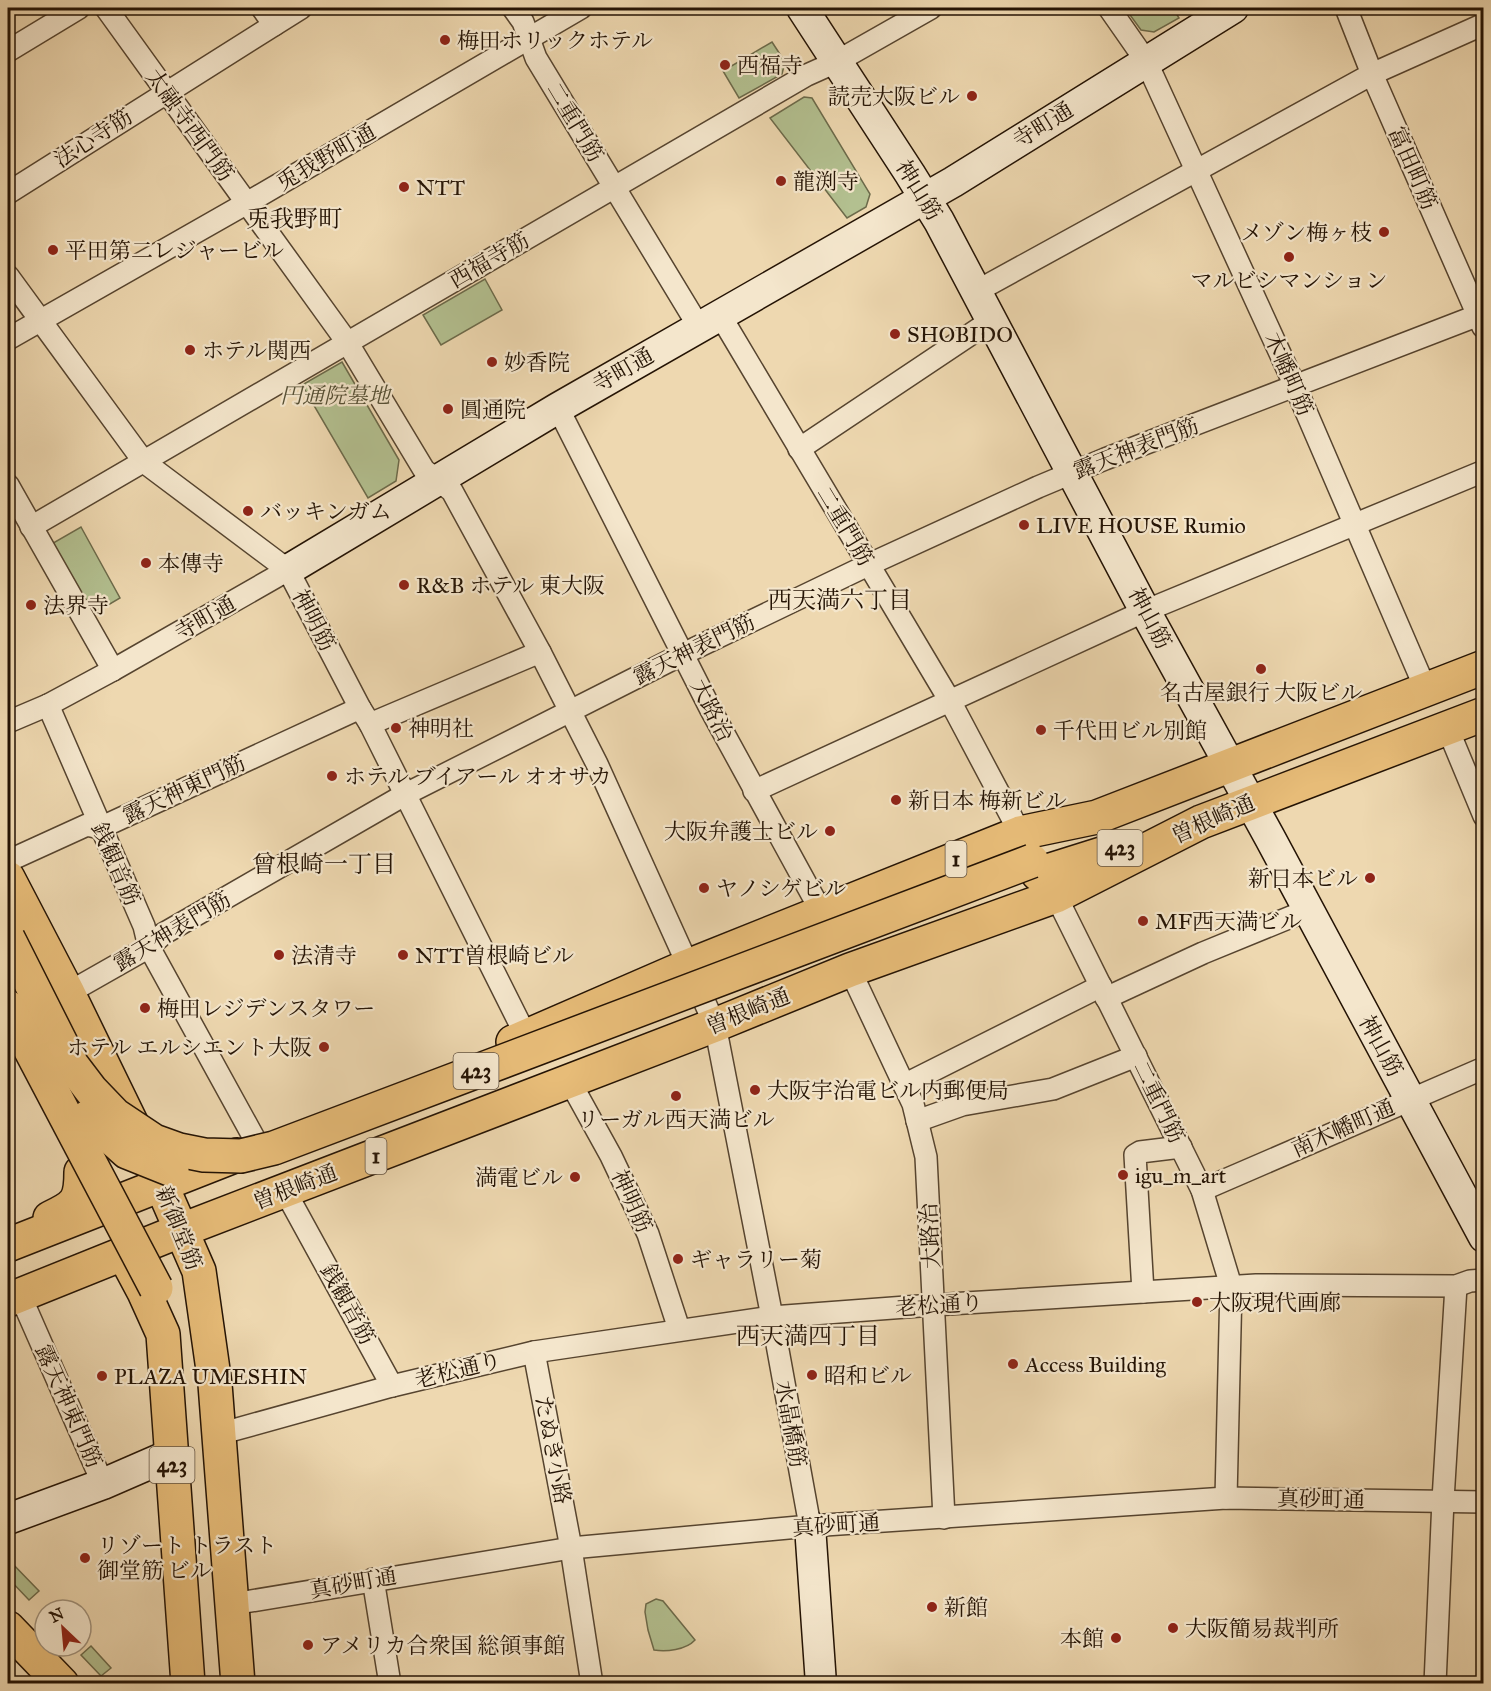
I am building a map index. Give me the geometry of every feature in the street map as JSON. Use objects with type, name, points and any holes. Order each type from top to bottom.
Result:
[{"type":"highway","name":"曽根崎通","points":[[14,1298],[182,1230],[715,1025],[850,970],[1036,866],[1097,817],[1484,667]]},
{"type":"highway","name":"曽根崎通","points":[[1036,866],[1201,822],[1484,714]]},
{"type":"highway","name":"1","points":[[8,1245],[259,1147],[688,966],[822,913],[1036,866]]},
{"type":"highway","name":"423","points":[[8,938],[72,1065],[91,1090],[115,1115],[154,1141],[179,1150],[204,1155],[241,1156],[285,1144],[1036,866]]},
{"type":"highway","name":"423","points":[[8,978],[47,1053],[88,1118],[127,1152],[189,1175],[253,1176],[1036,866]]},
{"type":"highway","name":"新御堂筋","points":[[8,878],[68,993],[162,1184],[199,1270],[215,1384],[219,1434],[219,1604],[238,1683]]},
{"type":"highway","name":"423","points":[[8,1028],[144,1292],[163,1334],[188,1683]]},
{"type":"highway","name":"423","points":[[8,1028],[156,1288],[173,1330],[183,1372],[196,1478],[219,1604],[210,1683]]},
{"type":"highway","points":[[8,1238],[66,1211],[78,1201],[81,1172]]},
{"type":"highway","points":[[12,1639],[62,1683]]},
{"type":"street","points":[[8,51],[79,8]]},
{"type":"street","name":"太融寺西門筋","points":[[106,8],[347,342],[424,470],[452,491],[571,711]]},
{"type":"street","name":"法心寺筋","points":[[8,193],[166,92],[268,16],[301,8]]},
{"type":"street","name":"二重門筋","points":[[513,8],[523,22],[536,57],[614,187],[799,448],[950,701],[1104,992],[1202,1190],[1231,1286],[1226,1498]]},
{"type":"street","name":"兎我野町通","points":[[8,339],[581,8]]},
{"type":"street","name":"神山筋","points":[[802,8],[925,198],[1484,1238]]},
{"type":"street","name":"西福寺筋","points":[[31,527],[807,75],[836,62],[931,8]]},
{"type":"street","name":"木幡町筋","points":[[1109,8],[1146,61],[1295,386],[1426,690]]},
{"type":"street","name":"寺町通","points":[[8,722],[29,711],[48,705],[113,670],[288,570],[558,408],[925,198],[1233,8]]},
{"type":"street","name":"富田町筋","points":[[1346,8],[1372,74],[1482,319]]},
{"type":"street","points":[[976,291],[1372,74],[1484,24]]},
{"type":"street","name":"神明筋","points":[[8,276],[144,462],[288,570],[406,794],[526,1036]]},
{"type":"street","name":"露天神表門筋","points":[[68,993],[149,948],[163,934],[406,794],[683,654],[868,565],[1073,472],[1295,386],[1482,319]]},
{"type":"street","points":[[799,448],[992,320]]},
{"type":"street","name":"大路治","points":[[558,408],[754,791],[822,913]]},
{"type":"street","points":[[754,791],[1145,611],[1484,471]]},
{"type":"street","points":[[8,485],[113,670]]},
{"type":"street","name":"露天神東門筋","points":[[8,861],[87,825],[100,828],[365,716],[540,652]]},
{"type":"street","name":"銭観音筋","points":[[48,705],[144,926],[149,948],[259,1147]]},
{"type":"street","name":"水晶橋筋","points":[[571,711],[715,1025],[810,1527],[821,1683]]},
{"type":"street","points":[[1446,727],[1484,816]]},
{"type":"street","points":[[904,1085],[1104,992],[1308,910]]},
{"type":"street","name":"大路治","points":[[850,970],[913,1104],[926,1157],[944,1518]]},
{"type":"street","points":[[917,1121],[962,1106],[1053,1089],[1136,1056]]},
{"type":"street","name":"南木幡町通","points":[[1202,1190],[1410,1098],[1484,1068]]},
{"type":"street","name":"神明筋","points":[[569,1080],[611,1156],[648,1234],[679,1329]]},
{"type":"street","points":[[1143,1292],[1135,1155],[1140,1152],[1181,1147]]},
{"type":"street","name":"銭観音筋","points":[[285,1191],[392,1386]]},
{"type":"street","name":"老松通り","points":[[219,1434],[392,1386],[534,1352],[772,1317],[1231,1286],[1456,1287],[1470,1281],[1484,1280]]},
{"type":"street","points":[[1435,1683],[1456,1287]]},
{"type":"street","name":"露天神東門筋","points":[[14,1298],[103,1484]]},
{"type":"street","name":"たぬき小路","points":[[534,1352],[571,1548],[592,1683]]},
{"type":"street","points":[[8,1519],[103,1484],[172,1454]]},
{"type":"street","name":"真砂町通","points":[[219,1604],[571,1548],[810,1527],[1226,1498],[1484,1502]]},
{"type":"street","points":[[373,1579],[390,1683]]},
{"type":"green space","points":[[1125,8],[1173,8],[1179,18],[1154,32],[1141,30]]},
{"type":"green space","points":[[772,42],[785,62],[782,74],[739,98],[723,71]]},
{"type":"green space","points":[[804,97],[812,98],[870,194],[866,207],[847,218],[770,118]]},
{"type":"green space","points":[[485,279],[502,310],[441,345],[423,315]]},
{"type":"green space","name":"円通院墓地","points":[[342,362],[399,460],[396,481],[368,498],[302,385]]},
{"type":"green space","points":[[81,527],[120,598],[88,617],[48,546]]},
{"type":"green space","points":[[8,1559],[39,1591],[29,1600],[8,1578]]},
{"type":"green space","points":[[656,1599],[663,1601],[695,1640],[676,1649],[654,1650],[645,1612],[646,1604]]},
{"type":"green space","points":[[93,1648],[111,1668],[101,1676],[84,1658],[93,1658]]},
{"type":"place","name":"梅田ホリックホテル","points":[[445,40]]},
{"type":"place","name":"西福寺","points":[[725,65]]},
{"type":"place","name":"読売大阪ビル","points":[[972,96]]},
{"type":"place","name":"龍渕寺","points":[[781,181]]},
{"type":"place","name":"NTT","points":[[404,187]]},
{"type":"place","name":"メゾン梅ヶ枝","points":[[1384,232]]},
{"type":"place","name":"平田第二レジャービル","points":[[53,250]]},
{"type":"place","name":"マルビシマンション","points":[[1289,257]]},
{"type":"place","name":"SHOBIDO","points":[[895,334]]},
{"type":"place","name":"ホテル関西","points":[[190,350]]},
{"type":"place","name":"妙香院","points":[[492,362]]},
{"type":"place","name":"圓通院","points":[[448,409]]},
{"type":"place","name":"バッキンガム","points":[[248,511]]},
{"type":"place","name":"LIVE HOUSE Rumio","points":[[1024,525]]},
{"type":"place","name":"本傳寺","points":[[146,563]]},
{"type":"place","name":"R&B ホテル 東大阪","points":[[404,585]]},
{"type":"place","name":"法界寺","points":[[31,605]]},
{"type":"place","name":"名古屋銀行 大阪ビル","points":[[1261,669]]},
{"type":"place","name":"神明社","points":[[396,728]]},
{"type":"place","name":"千代田ビル別館","points":[[1041,730]]},
{"type":"place","name":"ホテル ブイアール オオサカ","points":[[332,776]]},
{"type":"place","name":"新日本 梅新ビル","points":[[896,800]]},
{"type":"place","name":"大阪弁護士ビル","points":[[830,831]]},
{"type":"place","name":"新日本ビル","points":[[1370,878]]},
{"type":"place","name":"ヤノシゲビル","points":[[704,888]]},
{"type":"place","name":"MF西天満ビル","points":[[1143,921]]},
{"type":"place","name":"法清寺","points":[[279,955]]},
{"type":"place","name":"NTT曽根崎ビル","points":[[403,955]]},
{"type":"place","name":"梅田レジデンスタワー","points":[[145,1008]]},
{"type":"place","name":"ホテル エルシエント大阪","points":[[324,1047]]},
{"type":"place","name":"大阪宇治電ビル内郵便局","points":[[755,1090]]},
{"type":"place","name":"リーガル西天満ビル","points":[[676,1096]]},
{"type":"place","name":"igu_m_art","points":[[1123,1175]]},
{"type":"place","name":"満電ビル","points":[[575,1177]]},
{"type":"place","name":"ギャラリー菊","points":[[678,1259]]},
{"type":"place","name":"大阪現代画廊","points":[[1197,1302]]},
{"type":"place","name":"Access Building","points":[[1013,1364]]},
{"type":"place","name":"昭和ビル","points":[[812,1375]]},
{"type":"place","name":"PLAZA UMESHIN","points":[[102,1376]]},
{"type":"place","name":"リゾート トラスト 御堂筋 ビル","points":[[85,1558]]},
{"type":"place","name":"新館","points":[[932,1607]]},
{"type":"place","name":"大阪簡易裁判所","points":[[1173,1628]]},
{"type":"place","name":"本館","points":[[1116,1638]]},
{"type":"place","name":"アメリカ合衆国 総領事館","points":[[308,1645]]},
{"type":"district","name":"兎我野町","points":[[294,219]]},
{"type":"district","name":"西天満六丁目","points":[[840,600]]},
{"type":"district","name":"曾根崎一丁目","points":[[324,864]]},
{"type":"district","name":"西天満四丁目","points":[[808,1336]]}]
